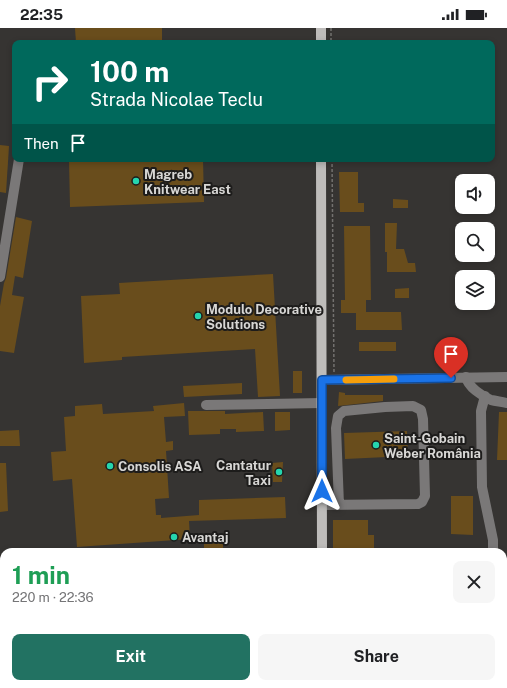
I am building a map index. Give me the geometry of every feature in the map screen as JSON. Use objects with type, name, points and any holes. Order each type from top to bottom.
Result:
[{"type":"main road","points":[[321,28],[321,40]]},
{"type":"main road","points":[[321,162],[322,548]]},
{"type":"street","points":[[0,277],[19,162]]},
{"type":"street","points":[[466,377],[468,385],[485,396],[507,403]]},
{"type":"street","points":[[322,380],[507,377]]},
{"type":"street","points":[[485,396],[482,411],[482,487],[492,540],[492,548]]},
{"type":"street","points":[[206,405],[322,403]]},
{"type":"street","points":[[322,505],[339,505],[418,504],[422,502],[425,496],[423,419],[421,410],[412,406],[384,407],[344,411],[338,416],[336,428],[339,505]]},
{"type":"path","points":[[331,28],[331,40]]},
{"type":"path","points":[[332,162],[333,380]]},
{"type":"building","points":[[75,28],[162,28],[162,40],[76,40]]},
{"type":"building","points":[[0,145],[9,146],[6,193],[0,192]]},
{"type":"building","name":"Magreb Knitwear East","points":[[69,162],[203,162],[204,202],[70,207]]},
{"type":"building","points":[[339,172],[358,172],[358,203],[364,203],[364,212],[340,212]]},
{"type":"building","points":[[393,199],[408,200],[408,208],[393,208]]},
{"type":"building","points":[[16,217],[32,221],[23,278],[15,276],[12,295],[24,297],[14,353],[0,351],[0,306]]},
{"type":"building","points":[[385,223],[397,223],[396,249],[404,249],[408,263],[415,263],[416,272],[387,272]]},
{"type":"building","points":[[344,226],[370,226],[371,300],[366,300],[366,312],[401,312],[402,330],[356,330],[356,313],[341,313],[341,300],[345,300]]},
{"type":"building","name":"Modulo Decorative Solutions","points":[[273,274],[280,396],[258,397],[255,349],[122,357],[122,360],[84,363],[81,296],[120,294],[119,283]]},
{"type":"building","points":[[409,288],[409,298],[395,298],[395,289]]},
{"type":"building","points":[[359,342],[396,342],[396,351],[359,351]]},
{"type":"building","points":[[293,371],[302,371],[302,393],[293,393]]},
{"type":"building","points":[[242,383],[242,394],[184,397],[183,386]]},
{"type":"building","points":[[339,392],[345,393],[345,395],[383,395],[383,401],[338,406]]},
{"type":"building","name":"Consolis ASA","points":[[184,403],[185,416],[164,417],[166,442],[173,441],[173,450],[166,451],[169,498],[155,499],[156,515],[161,515],[161,518],[199,515],[199,500],[285,497],[286,518],[189,521],[190,539],[77,547],[72,479],[53,481],[51,452],[66,451],[64,417],[75,416],[75,406],[102,404],[103,414],[154,411],[153,406]]},
{"type":"building","points":[[188,411],[225,411],[225,414],[263,412],[264,431],[236,432],[236,429],[220,429],[220,434],[189,435]]},
{"type":"building","points":[[275,412],[290,412],[290,430],[275,431]]},
{"type":"building","points":[[499,412],[507,412],[507,460],[497,460]]},
{"type":"building","points":[[19,430],[20,446],[0,446],[0,431]]},
{"type":"building","name":"Saint-Gobain Weber România","points":[[407,431],[408,456],[345,459],[344,433]]},
{"type":"building","points":[[283,462],[282,482],[273,482],[272,463]]},
{"type":"building","points":[[0,463],[6,463],[8,511],[0,512]]},
{"type":"building","points":[[451,496],[473,496],[473,535],[451,534]]},
{"type":"building","points":[[333,520],[368,520],[368,535],[374,535],[374,548],[333,548]]},
{"type":"building","points":[[223,542],[223,548],[204,548],[204,543]]},
{"type":"slow traffic","points":[[346,380],[394,379]]},
{"type":"place","name":"Magreb Knitwear East","points":[[136,181]]},
{"type":"place","name":"Modulo Decorative Solutions","points":[[198,316]]},
{"type":"place","name":"Saint-Gobain Weber România","points":[[376,445]]},
{"type":"place","name":"Consolis ASA","points":[[110,466]]},
{"type":"place","name":"Cantatur Taxi","points":[[279,472]]},
{"type":"place","name":"Avantaj","points":[[174,537]]},
{"type":"route","points":[[322,491],[322,380],[451,378]]}]
